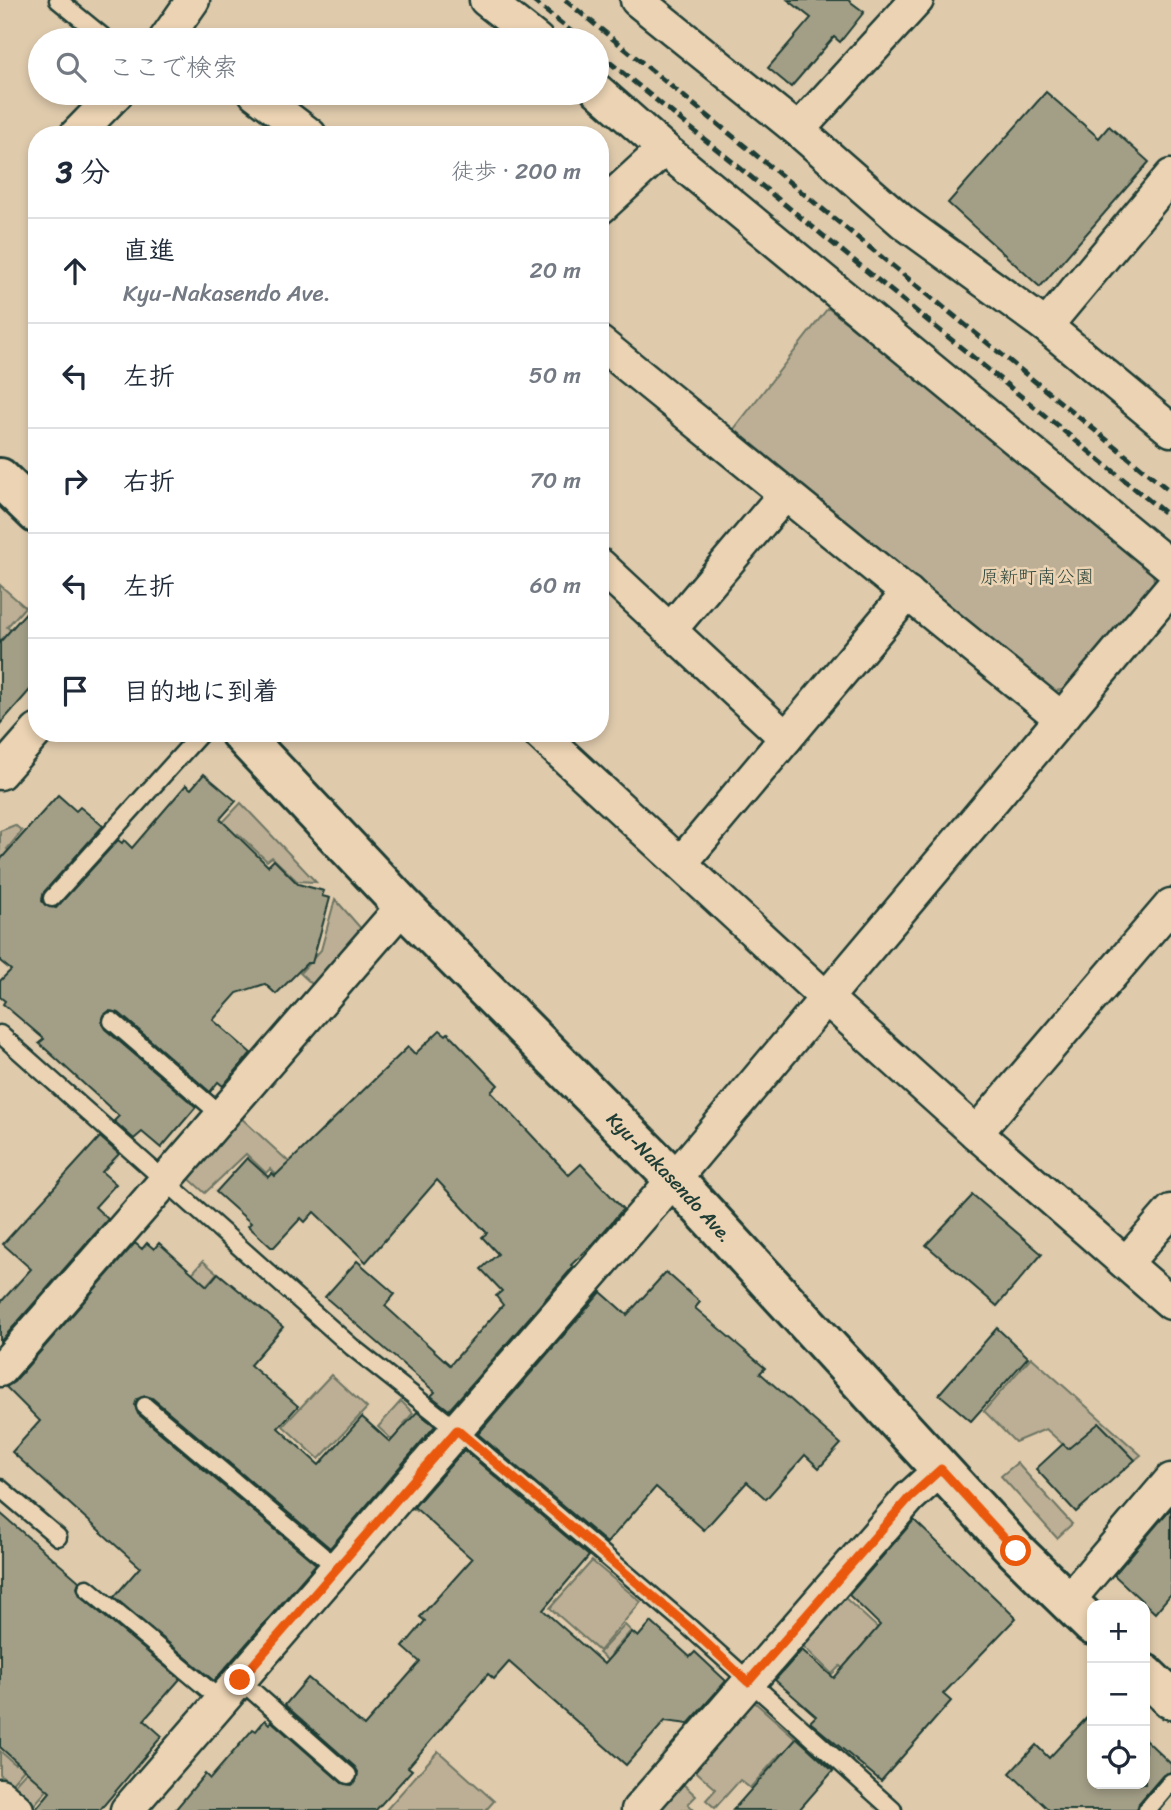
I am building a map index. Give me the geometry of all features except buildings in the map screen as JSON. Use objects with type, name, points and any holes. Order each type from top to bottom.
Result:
[{"type":"main road","points":[[0,478],[28,505]]},
{"type":"main road","name":"Kyu-Nakasendo Ave.","points":[[248,742],[403,906],[674,1180],[941,1469],[1080,1614]]},
{"type":"main road","points":[[1150,1679],[1171,1699]]},
{"type":"street","points":[[179,28],[193,0]]},
{"type":"street","points":[[486,0],[522,28]]},
{"type":"street","points":[[637,0],[798,130],[903,222],[1046,326],[1171,430]]},
{"type":"street","points":[[798,130],[917,0]]},
{"type":"street","points":[[609,101],[664,149],[1171,567]]},
{"type":"street","points":[[85,126],[105,105]]},
{"type":"street","points":[[271,105],[298,126]]},
{"type":"street","points":[[609,200],[664,149]]},
{"type":"street","points":[[1046,326],[1171,176]]},
{"type":"street","points":[[609,350],[1062,718]]},
{"type":"street","points":[[671,629],[785,494]]},
{"type":"street","points":[[609,573],[786,738]]},
{"type":"street","points":[[127,1810],[674,1180],[1171,588]]},
{"type":"street","points":[[681,863],[908,593]]},
{"type":"street","points":[[0,774],[28,741]]},
{"type":"street","points":[[549,742],[826,998],[1171,1303]]},
{"type":"street","points":[[976,1133],[1171,905]]},
{"type":"street","points":[[0,1370],[403,906]]},
{"type":"street","points":[[1126,1263],[1171,1211]]},
{"type":"street","points":[[638,1810],[909,1498],[941,1469]]},
{"type":"street","points":[[1080,1614],[1171,1480]]},
{"type":"street","points":[[0,1795],[17,1810]]},
{"type":"lane","points":[[58,0],[92,28]]},
{"type":"lane","points":[[51,898],[193,742]]},
{"type":"lane","points":[[112,1021],[221,1115]]},
{"type":"lane","points":[[0,1034],[352,1347],[457,1430],[688,1626],[893,1810]]},
{"type":"lane","points":[[145,1406],[337,1568]]},
{"type":"lane","points":[[0,1488],[58,1537]]},
{"type":"lane","points":[[88,1588],[348,1774]]},
{"type":"lane","points":[[1147,1810],[1171,1782]]},
{"type":"green space","name":"原新町南公園","points":[[828,308],[1152,567],[1155,587],[1069,689],[1054,691],[734,429]]},
{"type":"green space","points":[[0,585],[25,607],[7,627],[14,633],[0,648]]},
{"type":"green space","points":[[241,803],[316,882],[297,881],[272,857],[267,861],[238,834],[235,837],[208,838]]},
{"type":"green space","points":[[15,825],[22,831],[7,849],[13,856],[0,864],[0,831]]},
{"type":"green space","points":[[335,899],[364,932],[313,985],[300,973],[321,950]]},
{"type":"green space","points":[[239,1116],[328,1198],[316,1211],[270,1169],[266,1173],[246,1154],[205,1193],[185,1175]]},
{"type":"green space","points":[[203,1261],[217,1273],[189,1305],[138,1335]]},
{"type":"green space","points":[[1031,1357],[1141,1455],[1135,1460],[1099,1423],[1068,1449],[1046,1429],[1015,1442],[984,1411]]},
{"type":"green space","points":[[331,1375],[367,1408],[319,1459],[283,1426]]},
{"type":"green space","points":[[401,1401],[413,1413],[404,1424],[427,1445],[414,1460],[378,1427]]},
{"type":"green space","points":[[460,1448],[472,1458],[441,1483],[416,1511],[409,1505]]},
{"type":"green space","points":[[1017,1463],[1072,1524],[1057,1538],[1001,1476]]},
{"type":"green space","points":[[592,1561],[641,1602],[599,1651],[550,1608]]},
{"type":"green space","points":[[843,1596],[879,1629],[849,1660],[850,1676],[840,1666],[832,1674],[799,1642]]},
{"type":"green space","points":[[625,1625],[631,1631],[611,1654],[647,1685],[641,1690],[599,1653]]},
{"type":"green space","points":[[751,1699],[807,1748],[793,1764],[780,1754],[750,1788],[740,1780],[715,1808],[706,1800],[716,1789],[690,1766]]},
{"type":"green space","points":[[0,1751],[15,1764],[23,1755],[30,1762],[11,1784],[0,1774]]},
{"type":"green space","points":[[438,1751],[494,1801],[486,1810],[386,1810]]},
{"type":"green space","points":[[43,1753],[63,1772],[34,1805],[13,1786]]},
{"type":"green space","points":[[680,1781],[696,1796],[688,1804],[694,1810],[655,1810]]},
{"type":"railway","points":[[532,0],[567,28]]},
{"type":"railway","points":[[565,0],[599,28]]},
{"type":"railway","points":[[609,36],[1171,492]]},
{"type":"railway","points":[[609,62],[1171,518]]},
{"type":"route","points":[[240,1680],[457,1430],[688,1626],[748,1682],[909,1498],[941,1469],[1016,1551]]}]
